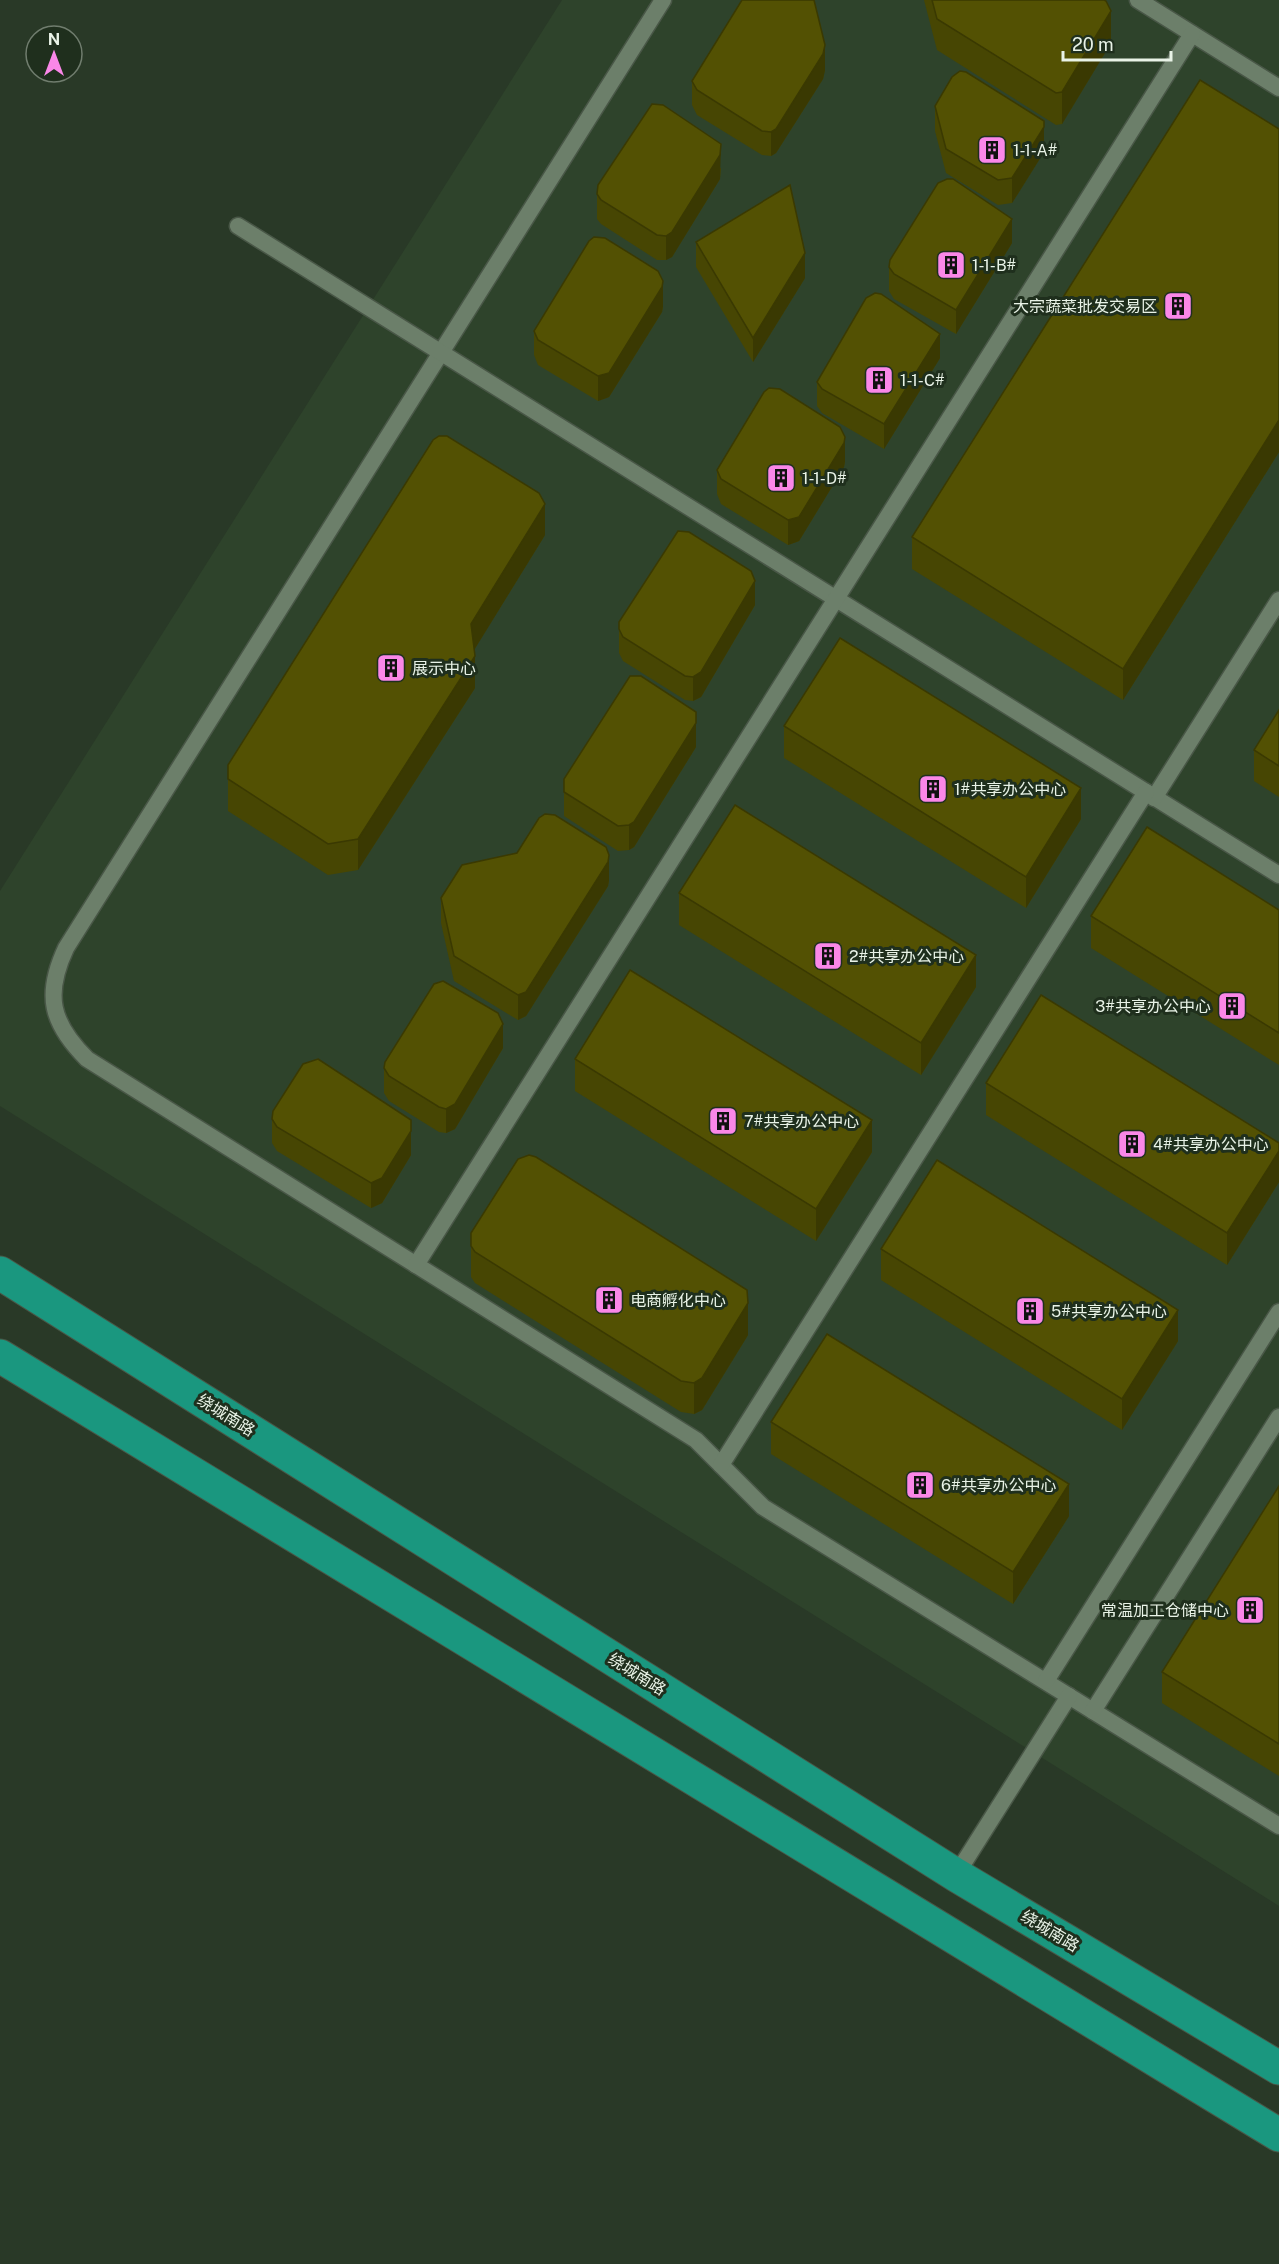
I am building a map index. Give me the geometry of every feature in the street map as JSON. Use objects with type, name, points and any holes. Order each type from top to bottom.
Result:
[{"type":"highway","name":"绕城南路","points":[[0,1273],[956,1875],[1279,2068]]},
{"type":"highway","points":[[0,1356],[1279,2134]]},
{"type":"lane","points":[[663,0],[66,948],[55,972],[52,999],[58,1022],[69,1041],[87,1059],[696,1440],[763,1507],[1279,1826]]},
{"type":"lane","points":[[1138,0],[1279,88]]},
{"type":"lane","points":[[416,1265],[1192,34]]},
{"type":"lane","points":[[238,226],[1279,875]]},
{"type":"lane","points":[[721,1465],[1150,795],[1279,600]]},
{"type":"lane","points":[[1046,1681],[1279,1312]]},
{"type":"lane","points":[[1094,1711],[1279,1417]]},
{"type":"lane","points":[[956,1875],[1069,1696]]},
{"type":"shaded area","points":[[562,0],[1279,0],[1279,1906],[0,1106],[0,891]]},
{"type":"building","points":[[742,0],[814,0],[825,45],[823,54],[776,129],[771,132],[762,131],[697,90],[692,81]]},
{"type":"building","points":[[932,0],[1104,0],[1111,11],[1062,92],[1056,93],[937,19]]},
{"type":"building","name":"1-1-A#","points":[[960,71],[966,72],[1044,121],[1044,127],[1012,178],[998,180],[946,149],[935,106],[952,77]]},
{"type":"building","name":"大宗蔬菜批发交易区","points":[[1200,80],[1279,129],[1279,420],[1123,669],[912,537]]},
{"type":"building","points":[[652,104],[663,105],[721,144],[720,155],[672,232],[666,236],[657,235],[601,200],[597,194],[598,185]]},
{"type":"building","name":"1-1-B#","points":[[953,179],[1012,219],[956,310],[894,274],[889,267],[890,260],[938,183]]},
{"type":"building","points":[[790,185],[805,253],[753,338],[696,242]]},
{"type":"building","points":[[594,237],[605,238],[658,271],[663,281],[662,287],[609,373],[598,376],[538,340],[534,331],[589,241]]},
{"type":"building","name":"1-1-C#","points":[[875,293],[881,294],[940,334],[884,424],[822,389],[817,382],[866,298]]},
{"type":"building","name":"1-1-D#","points":[[769,388],[780,389],[840,427],[845,437],[844,443],[799,517],[788,520],[721,479],[717,470],[764,392]]},
{"type":"building","name":"展示中心","points":[[439,436],[447,436],[539,493],[545,504],[471,624],[475,656],[358,839],[328,844],[228,779],[228,765],[433,440]]},
{"type":"building","points":[[678,531],[689,532],[751,571],[755,581],[701,672],[693,677],[685,676],[623,637],[619,629],[619,622]]},
{"type":"building","name":"1#共享办公中心","points":[[840,638],[1081,788],[1026,877],[784,726]]},
{"type":"building","points":[[630,676],[641,676],[696,712],[696,723],[634,822],[618,826],[564,792],[564,779]]},
{"type":"building","points":[[1279,710],[1279,766],[1254,750]]},
{"type":"building","name":"2#共享办公中心","points":[[735,805],[976,955],[921,1043],[679,893]]},
{"type":"building","points":[[545,814],[555,815],[606,847],[609,855],[608,862],[526,992],[518,995],[454,956],[441,898],[462,865],[517,853],[539,818]]},
{"type":"building","name":"3#共享办公中心","points":[[1147,827],[1279,910],[1279,1033],[1091,916]]},
{"type":"building","name":"7#共享办公中心","points":[[630,970],[872,1120],[816,1209],[575,1059]]},
{"type":"building","points":[[443,981],[498,1013],[503,1024],[455,1104],[446,1109],[389,1076],[384,1068],[385,1062],[434,984]]},
{"type":"building","name":"4#共享办公中心","points":[[1041,995],[1279,1143],[1279,1151],[1227,1233],[986,1083]]},
{"type":"building","points":[[318,1059],[411,1120],[411,1131],[382,1178],[371,1183],[277,1127],[272,1119],[273,1111],[303,1064]]},
{"type":"building","name":"电商孵化中心","points":[[529,1155],[536,1157],[747,1290],[748,1303],[702,1378],[694,1383],[681,1381],[475,1252],[471,1246],[471,1233],[518,1159]]},
{"type":"building","name":"5#共享办公中心","points":[[937,1160],[1178,1310],[1122,1399],[881,1249]]},
{"type":"building","name":"6#共享办公中心","points":[[827,1334],[1069,1484],[1013,1572],[771,1422]]},
{"type":"building","name":"常温加工仓储中心","points":[[1279,1486],[1279,1744],[1162,1672]]},
{"type":"place","name":"1-1-A#","points":[[992,150]]},
{"type":"place","name":"1-1-B#","points":[[951,265]]},
{"type":"place","name":"大宗蔬菜批发交易区","points":[[1178,306]]},
{"type":"place","name":"1-1-C#","points":[[879,380]]},
{"type":"place","name":"1-1-D#","points":[[781,478]]},
{"type":"place","name":"展示中心","points":[[391,668]]},
{"type":"place","name":"1#共享办公中心","points":[[933,789]]},
{"type":"place","name":"2#共享办公中心","points":[[828,956]]},
{"type":"place","name":"3#共享办公中心","points":[[1232,1006]]},
{"type":"place","name":"7#共享办公中心","points":[[723,1121]]},
{"type":"place","name":"4#共享办公中心","points":[[1132,1144]]},
{"type":"place","name":"电商孵化中心","points":[[609,1300]]},
{"type":"place","name":"5#共享办公中心","points":[[1030,1311]]},
{"type":"place","name":"6#共享办公中心","points":[[920,1485]]},
{"type":"place","name":"常温加工仓储中心","points":[[1250,1610]]}]
